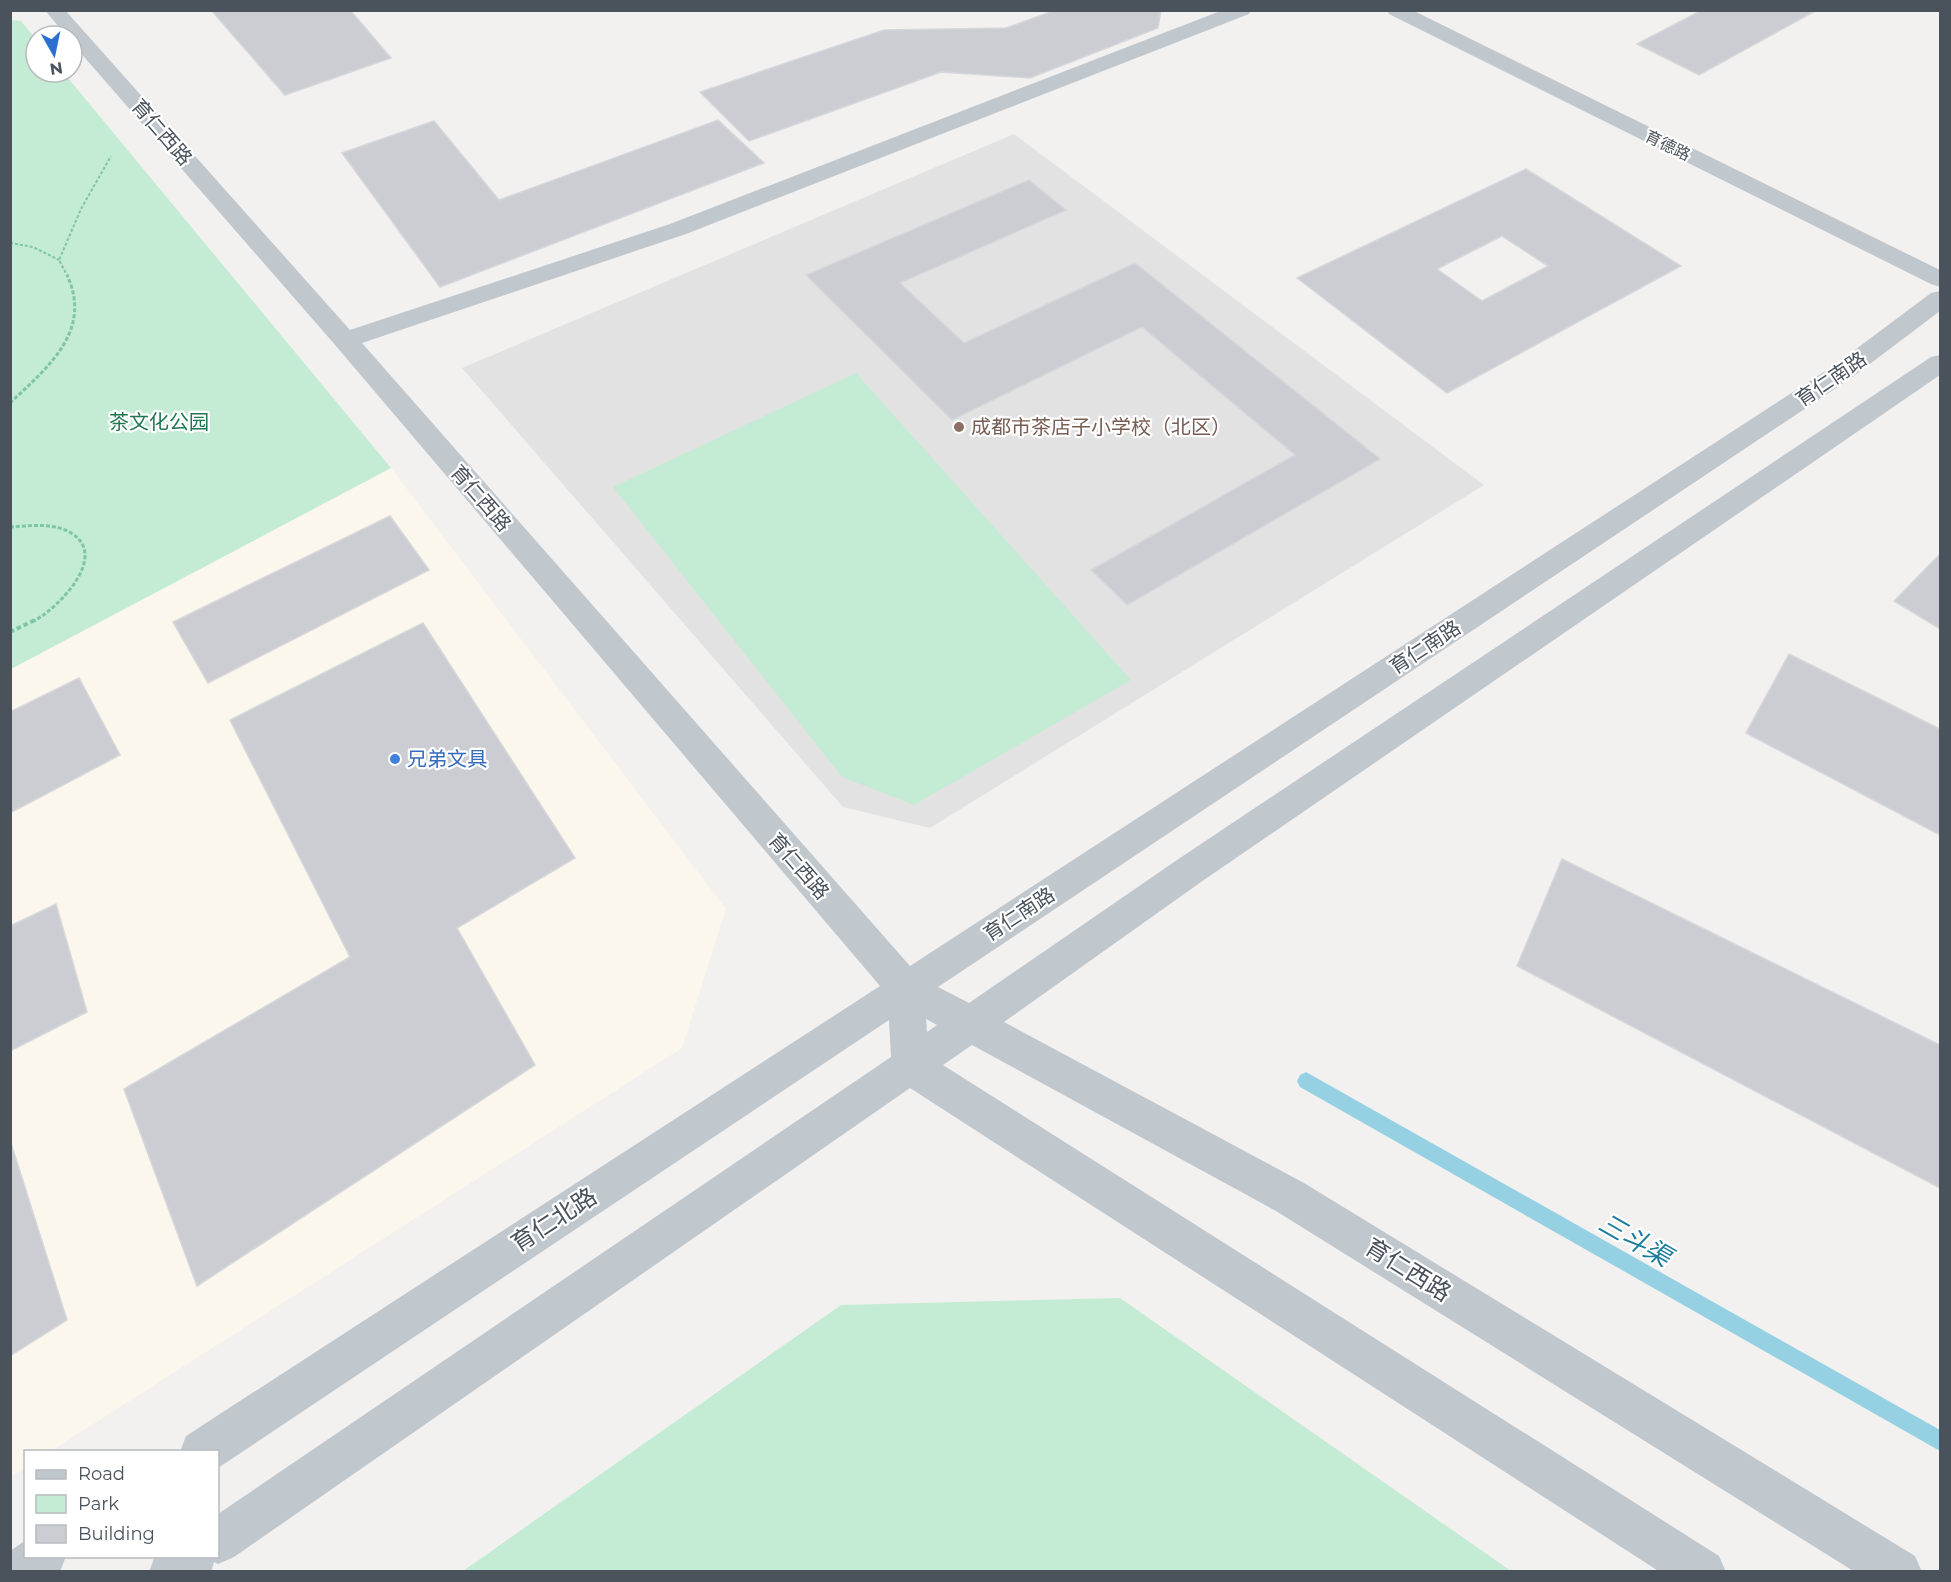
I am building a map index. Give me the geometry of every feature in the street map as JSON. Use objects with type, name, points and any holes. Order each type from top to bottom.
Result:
[{"type":"street","name":"育仁西路","points":[[54,10],[345,340],[906,988],[1290,1197],[1899,1572]]},
{"type":"street","points":[[345,340],[678,229],[1242,10]]},
{"type":"street","name":"育德路","points":[[1396,10],[1941,279]]},
{"type":"street","name":"育仁南路","points":[[906,988],[1845,370],[1941,299]]},
{"type":"street","points":[[219,1540],[971,1024],[1189,871],[1941,363]]},
{"type":"street","points":[[906,988],[910,1066]]},
{"type":"street","name":"育仁北路","points":[[205,1450],[906,988]]},
{"type":"street","points":[[910,1066],[1703,1572]]},
{"type":"street","points":[[20,1572],[41,1558]]},
{"type":"street","points":[[172,1572],[193,1558]]},
{"type":"path","points":[[59,260],[81,209],[111,156]]},
{"type":"path","points":[[10,243],[33,247],[59,260],[74,287],[75,324],[36,380],[10,403]]},
{"type":"path","points":[[10,527],[35,524],[58,526],[76,536],[85,550],[85,569],[74,590],[53,610],[27,626],[10,632]]},
{"type":"shaded area","name":"成都市茶店子小学校（北区）","points":[[1014,134],[1484,485],[930,828],[843,807],[462,368]]},
{"type":"shaded area","points":[[391,468],[726,909],[682,1048],[53,1450],[24,1450],[24,1469],[11,1477],[11,669]]},
{"type":"green space","name":"茶文化公园","points":[[11,20],[21,21],[24,25],[24,84],[73,84],[391,468],[11,669]]},
{"type":"green space","points":[[856,373],[1131,680],[914,805],[842,777],[613,487]]},
{"type":"green space","points":[[1120,1298],[1511,1571],[463,1571],[841,1305]]},
{"type":"building","points":[[211,10],[350,10],[391,58],[285,95]]},
{"type":"building","points":[[1056,10],[1161,10],[1158,28],[1030,78],[941,72],[749,141],[700,92],[884,30],[1006,28]]},
{"type":"building","points":[[1702,10],[1817,10],[1699,75],[1637,44]]},
{"type":"building","points":[[718,120],[764,163],[440,287],[342,153],[434,121],[499,200]]},
{"type":"building","points":[[1526,169],[1681,266],[1447,393],[1297,278]],"holes":[[[1502,236],[1548,266],[1482,301],[1437,269]]]},
{"type":"building","points":[[1029,180],[1066,210],[900,283],[964,343],[1135,263],[1380,459],[1127,605],[1091,570],[1295,455],[1142,327],[952,420],[806,275]]},
{"type":"building","points":[[390,516],[429,570],[208,683],[173,622]]},
{"type":"building","points":[[1940,554],[1940,629],[1894,601]]},
{"type":"building","points":[[423,623],[575,858],[457,928],[535,1065],[197,1286],[124,1089],[350,957],[230,720]]},
{"type":"building","points":[[1789,654],[1940,729],[1940,835],[1746,733]]},
{"type":"building","points":[[79,678],[120,755],[10,813],[10,712]]},
{"type":"building","points":[[1562,859],[1940,1045],[1940,1188],[1517,966]]},
{"type":"building","points":[[56,904],[87,1012],[10,1051],[10,926]]},
{"type":"building","points":[[10,1140],[67,1320],[10,1356]]},
{"type":"waterway","name":"三斗渠","points":[[1306,1081],[1940,1441]]},
{"type":"place","name":"成都市茶店子小学校（北区）","points":[[959,427]]},
{"type":"place","name":"兄弟文具","points":[[395,759]]}]
